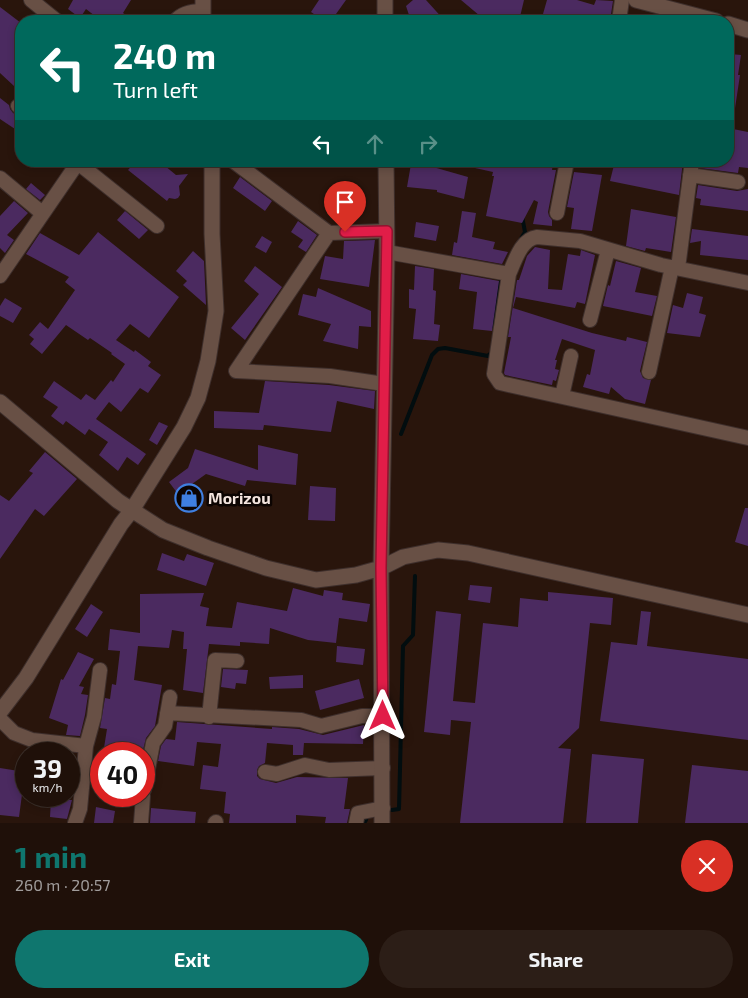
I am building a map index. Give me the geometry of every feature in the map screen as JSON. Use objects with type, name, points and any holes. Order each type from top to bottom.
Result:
[{"type":"street","points":[[32,0],[50,15]]},
{"type":"street","points":[[385,15],[386,0]]},
{"type":"street","points":[[620,15],[622,0]]},
{"type":"street","points":[[636,0],[691,15]]},
{"type":"street","points":[[183,15],[190,11],[203,11]]},
{"type":"street","points":[[734,26],[748,30]]},
{"type":"street","points":[[0,276],[5,258],[42,213],[75,167]]},
{"type":"street","points":[[85,167],[157,226]]},
{"type":"street","points":[[0,712],[26,678],[121,524],[132,510],[184,427],[198,398],[208,361],[216,311],[212,234],[212,167]]},
{"type":"street","points":[[241,167],[329,233],[387,231]]},
{"type":"street","points":[[356,823],[358,813],[382,816],[381,568],[387,252],[386,167]]},
{"type":"street","points":[[557,213],[566,167]]},
{"type":"street","points":[[649,372],[675,268],[691,168],[738,182]]},
{"type":"street","points":[[0,178],[42,213]]},
{"type":"street","points":[[329,233],[236,371],[330,376],[384,384]]},
{"type":"street","points":[[748,283],[675,268],[580,241],[530,238],[524,242],[505,273],[494,374],[500,383],[748,438]]},
{"type":"street","points":[[590,320],[608,250]]},
{"type":"street","points":[[387,252],[505,273]]},
{"type":"street","points":[[562,396],[571,356]]},
{"type":"street","points":[[0,402],[118,501],[163,530],[266,568],[316,580],[356,575],[381,568],[403,557],[438,550],[468,553],[748,615]]},
{"type":"street","points":[[209,716],[215,660],[237,661]]},
{"type":"street","points":[[75,823],[80,809],[86,746],[94,716],[100,670]]},
{"type":"street","points":[[154,742],[165,726],[170,697]]},
{"type":"street","points":[[167,713],[301,720],[322,726],[362,716],[383,716]]},
{"type":"street","points":[[0,719],[14,734],[32,740],[86,746]]},
{"type":"street","points":[[265,772],[277,774],[305,765],[329,770],[383,768]]},
{"type":"street","points":[[141,823],[142,807]]},
{"type":"building","points":[[73,0],[131,0],[123,13],[126,15],[94,15],[86,9],[82,15],[76,15],[68,9]]},
{"type":"building","points":[[319,0],[346,0],[335,15],[315,15],[311,12]]},
{"type":"building","points":[[413,0],[426,0],[440,15],[409,15],[406,6]]},
{"type":"building","points":[[461,0],[524,0],[520,15],[479,15]]},
{"type":"building","points":[[547,0],[577,0],[594,5],[596,0],[613,1],[611,15],[543,15]]},
{"type":"building","points":[[0,7],[15,18],[15,85],[14,86],[0,73]]},
{"type":"building","points":[[734,54],[741,55],[738,75],[740,75],[734,115]]},
{"type":"building","points":[[0,98],[9,105],[15,114],[15,129],[0,119]]},
{"type":"building","points":[[734,129],[748,132],[748,168],[739,167],[738,173],[700,168],[734,167]]},
{"type":"building","points":[[131,167],[166,167],[176,175],[188,174],[179,186],[180,195],[178,198],[169,198],[167,201],[128,170]]},
{"type":"building","points":[[410,167],[433,167],[468,177],[464,199],[437,192],[437,190],[407,187]]},
{"type":"building","points":[[470,167],[552,167],[552,170],[556,170],[548,212],[552,220],[552,226],[533,224],[538,202],[534,200],[522,223],[486,216],[494,176],[492,176],[493,172]]},
{"type":"building","points":[[614,167],[682,167],[679,195],[610,181]]},
{"type":"building","points":[[574,172],[602,175],[592,231],[571,229],[574,208],[567,207]]},
{"type":"building","points":[[240,177],[272,201],[265,211],[233,188]]},
{"type":"building","points":[[31,183],[45,195],[40,200],[26,189]]},
{"type":"building","points":[[698,185],[737,191],[748,189],[748,211],[700,205],[701,199],[696,198]]},
{"type":"building","points":[[14,201],[28,213],[7,235],[14,240],[5,253],[0,248],[0,216]]},
{"type":"building","points":[[631,209],[676,217],[671,252],[646,248],[645,251],[626,246]]},
{"type":"building","points":[[125,211],[148,230],[139,239],[117,220]]},
{"type":"building","points":[[462,211],[476,213],[472,237],[495,242],[493,249],[508,252],[502,264],[452,255],[454,242],[457,243]]},
{"type":"building","points":[[298,221],[317,235],[306,252],[298,247],[303,240],[291,232]]},
{"type":"building","points":[[416,222],[439,226],[436,241],[414,237]]},
{"type":"building","points":[[692,229],[748,236],[748,260],[700,255],[701,241],[690,243]]},
{"type":"building","points":[[98,232],[179,297],[149,338],[130,324],[116,340],[134,352],[135,350],[151,362],[148,366],[161,375],[148,393],[140,388],[121,412],[109,402],[96,419],[146,454],[138,465],[127,457],[118,471],[99,455],[108,442],[89,429],[85,435],[66,421],[63,425],[51,416],[58,407],[43,397],[54,381],[81,400],[86,394],[95,400],[111,380],[113,382],[125,364],[90,338],[88,340],[66,325],[42,354],[30,344],[34,339],[29,335],[40,322],[48,329],[75,290],[65,282],[69,277],[26,254],[40,233],[79,255]]},
{"type":"building","points":[[262,236],[272,242],[266,253],[255,247]]},
{"type":"building","points":[[375,240],[369,287],[320,279],[325,256],[343,259],[344,241]]},
{"type":"building","points":[[535,247],[550,250],[548,289],[562,290],[568,254],[580,256],[581,250],[595,255],[585,304],[577,302],[575,308],[516,297],[513,308],[592,333],[626,341],[627,337],[647,342],[640,371],[643,378],[651,380],[645,404],[625,399],[611,387],[609,394],[583,387],[587,374],[590,375],[595,350],[562,339],[555,360],[557,360],[555,369],[559,370],[556,381],[553,380],[552,385],[505,375],[511,337],[508,337],[517,280],[519,280],[527,256]]},
{"type":"building","points":[[193,251],[204,261],[206,305],[183,285],[187,281],[176,271]]},
{"type":"building","points":[[616,261],[641,268],[635,292],[657,296],[652,316],[603,306]]},
{"type":"building","points":[[255,266],[282,287],[245,340],[231,328],[259,294],[244,281]]},
{"type":"building","points":[[415,266],[434,269],[433,290],[436,291],[434,324],[440,325],[438,341],[413,339],[416,309],[409,308],[409,289],[414,290]]},
{"type":"building","points":[[461,274],[499,281],[492,331],[473,329],[477,292],[459,289]]},
{"type":"building","points":[[318,288],[371,311],[371,327],[359,326],[358,349],[323,341],[331,324],[298,315],[303,294],[316,297]]},
{"type":"building","points":[[687,293],[703,297],[699,313],[706,315],[700,337],[667,333],[673,305],[683,308]]},
{"type":"building","points":[[5,298],[22,308],[13,323],[0,316],[0,306]]},
{"type":"building","points":[[265,381],[329,385],[375,391],[374,409],[337,401],[331,432],[264,425],[263,430],[214,428],[214,411],[259,413]]},
{"type":"building","points":[[159,422],[168,426],[157,445],[149,440]]},
{"type":"building","points":[[258,445],[298,454],[296,485],[247,480],[245,486],[206,474],[178,494],[169,482],[188,468],[195,449],[258,470]]},
{"type":"building","points":[[45,452],[77,479],[44,516],[35,509],[0,559],[0,495],[9,501],[33,473],[29,471]]},
{"type":"building","points":[[310,486],[336,488],[335,521],[308,520]]},
{"type":"building","points":[[745,508],[748,508],[748,546],[735,542]]},
{"type":"building","points":[[162,553],[184,561],[187,554],[214,563],[206,586],[157,570]]},
{"type":"building","points":[[470,585],[492,587],[490,603],[468,600]]},
{"type":"building","points":[[293,588],[323,596],[324,590],[343,593],[342,600],[370,604],[367,622],[339,618],[336,643],[308,640],[270,628],[269,644],[240,642],[240,646],[209,644],[203,693],[183,690],[187,649],[183,649],[184,632],[172,630],[169,648],[138,646],[134,680],[162,685],[155,726],[145,742],[105,742],[107,729],[100,728],[105,698],[110,699],[112,684],[116,685],[120,651],[108,650],[110,629],[140,633],[140,594],[204,593],[200,606],[209,608],[206,626],[232,628],[237,602],[287,611]]},
{"type":"building","points":[[548,592],[613,598],[611,625],[590,623],[579,728],[558,748],[571,749],[563,823],[460,823],[471,722],[451,720],[450,735],[424,732],[436,611],[461,614],[453,701],[475,703],[483,623],[518,627],[520,598],[548,601]]},
{"type":"building","points":[[91,604],[103,612],[87,637],[75,629]]},
{"type":"building","points":[[641,611],[651,612],[647,646],[748,659],[748,740],[600,721],[611,642],[637,645]]},
{"type":"building","points":[[337,646],[365,649],[363,665],[336,662]]},
{"type":"building","points":[[78,652],[94,659],[79,686],[84,687],[81,694],[88,695],[80,736],[66,735],[68,725],[49,718],[61,679],[63,680]]},
{"type":"building","points":[[223,669],[248,670],[246,684],[236,683],[235,689],[221,687]]},
{"type":"building","points":[[303,675],[303,688],[270,689],[269,677]]},
{"type":"building","points":[[359,679],[364,698],[320,710],[315,691]]},
{"type":"building","points":[[177,722],[272,729],[272,727],[299,729],[323,735],[364,725],[363,744],[304,743],[303,755],[293,755],[293,745],[267,743],[265,763],[259,766],[257,770],[257,776],[260,779],[276,783],[297,777],[348,778],[344,809],[350,809],[347,823],[325,823],[326,817],[296,815],[296,823],[229,823],[230,814],[224,813],[226,792],[200,789],[203,765],[218,767],[221,744],[197,742],[194,766],[158,761],[161,746],[166,739],[175,740]]},
{"type":"building","points":[[592,754],[644,759],[638,823],[586,823]]},
{"type":"building","points":[[692,765],[748,771],[748,823],[685,823]]},
{"type":"building","points":[[0,768],[15,770],[15,807],[20,807],[19,817],[0,815]]},
{"type":"building","points":[[51,807],[70,807],[67,819],[50,817]]},
{"type":"building","points":[[96,807],[115,811],[113,823],[94,823]]},
{"type":"building","points":[[151,808],[196,812],[195,823],[150,823]]},
{"type":"waterway","points":[[520,240],[525,232],[522,216]]},
{"type":"waterway","points":[[494,327],[496,301],[501,280]]},
{"type":"waterway","points":[[401,434],[432,355],[438,349],[445,348],[488,356],[492,352]]},
{"type":"waterway","points":[[392,810],[399,809],[403,646],[413,635],[415,576]]},
{"type":"place","name":"Morizou","points":[[189,498]]},
{"type":"route","points":[[345,232],[387,231],[381,568],[383,716]]}]
